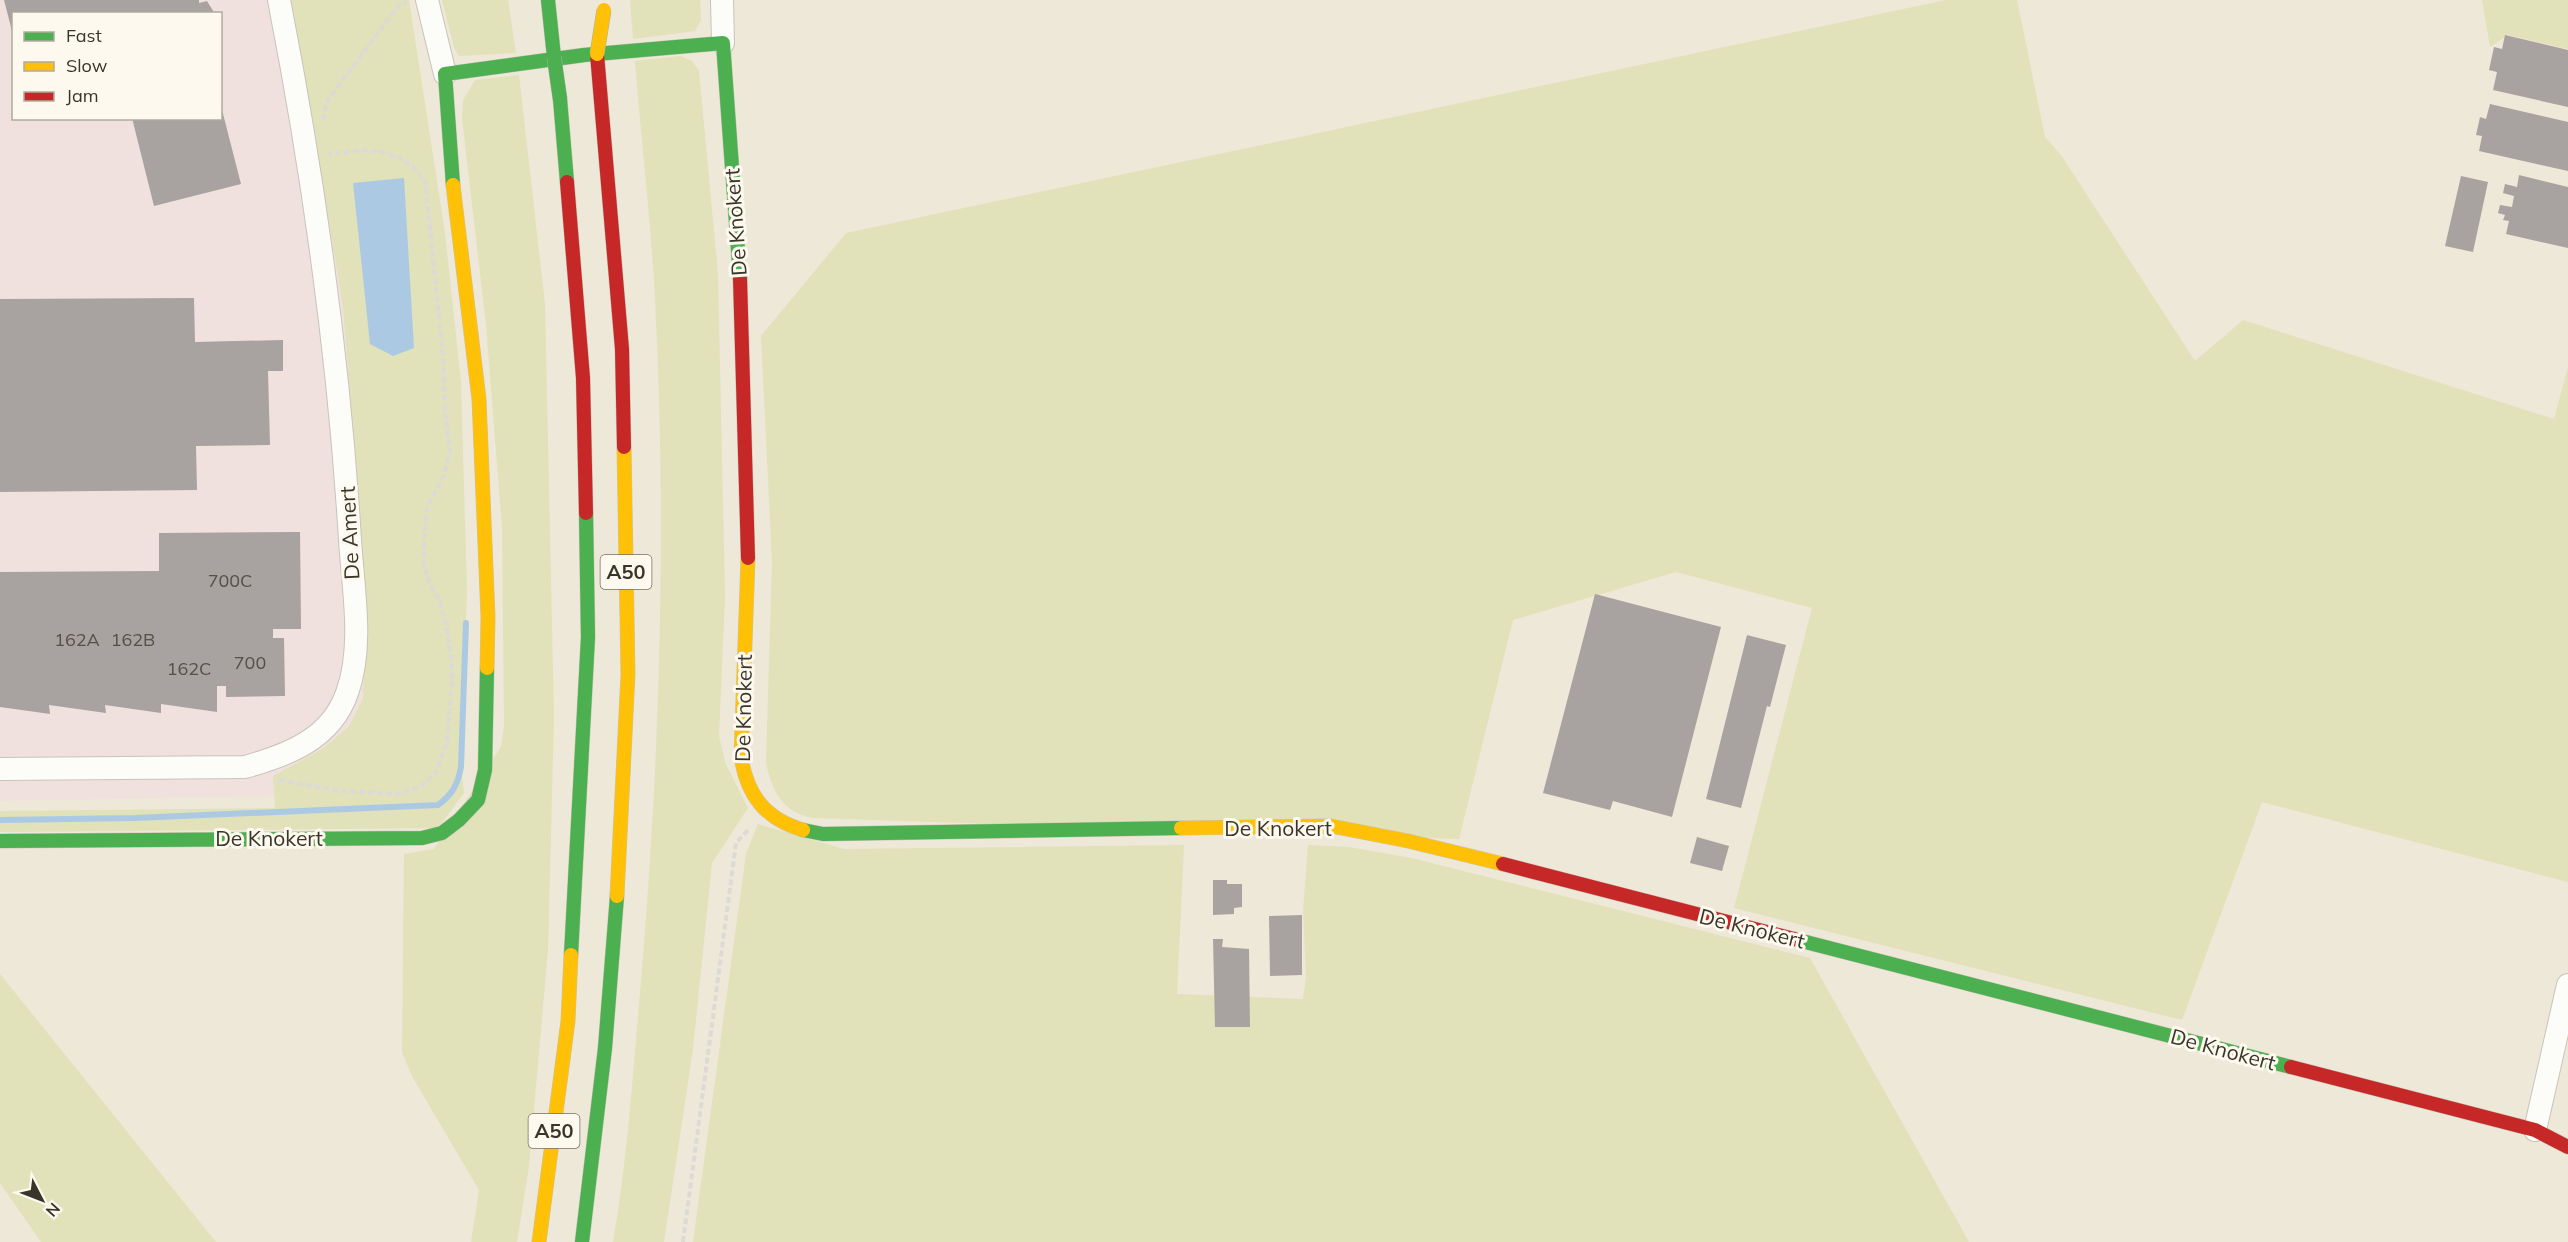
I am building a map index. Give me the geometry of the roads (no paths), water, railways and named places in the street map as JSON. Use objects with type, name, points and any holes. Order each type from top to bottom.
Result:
[{"type":"main road","name":"A50","points":[[539,0],[552,38]]},
{"type":"main road","name":"A50","points":[[539,1242],[568,1021],[588,637],[583,378],[560,99],[548,0]]},
{"type":"main road","name":"A50","points":[[582,1242],[605,1048],[620,857],[628,674],[622,349],[597,54],[597,5]]},
{"type":"main road","points":[[446,74],[511,63],[637,48],[723,43]]},
{"type":"main road","name":"De Knokert","points":[[723,43],[742,299],[748,556],[741,757],[750,792],[774,820],[797,830],[823,834],[1331,826],[1408,841],[1544,874],[2535,1130],[2568,1148]]},
{"type":"main road","name":"De Knokert","points":[[0,841],[422,838],[442,833],[459,820],[478,800],[486,770],[488,616],[485,526],[478,399],[451,165],[446,74]]},
{"type":"street","name":"De Amert","points":[[0,769],[245,767],[281,757],[307,744],[330,721],[346,695],[354,667],[355,622],[345,458],[328,295],[302,120],[279,0]]},
{"type":"street","name":"De Knokert","points":[[427,0],[446,74]]},
{"type":"street","name":"De Knokert","points":[[722,0],[723,43]]},
{"type":"street","points":[[2535,1130],[2568,986]]},
{"type":"water","points":[[404,178],[414,348],[393,356],[370,344],[353,183]]},
{"type":"waterway","points":[[0,820],[135,818],[438,805],[454,789],[461,767],[466,623]]}]
